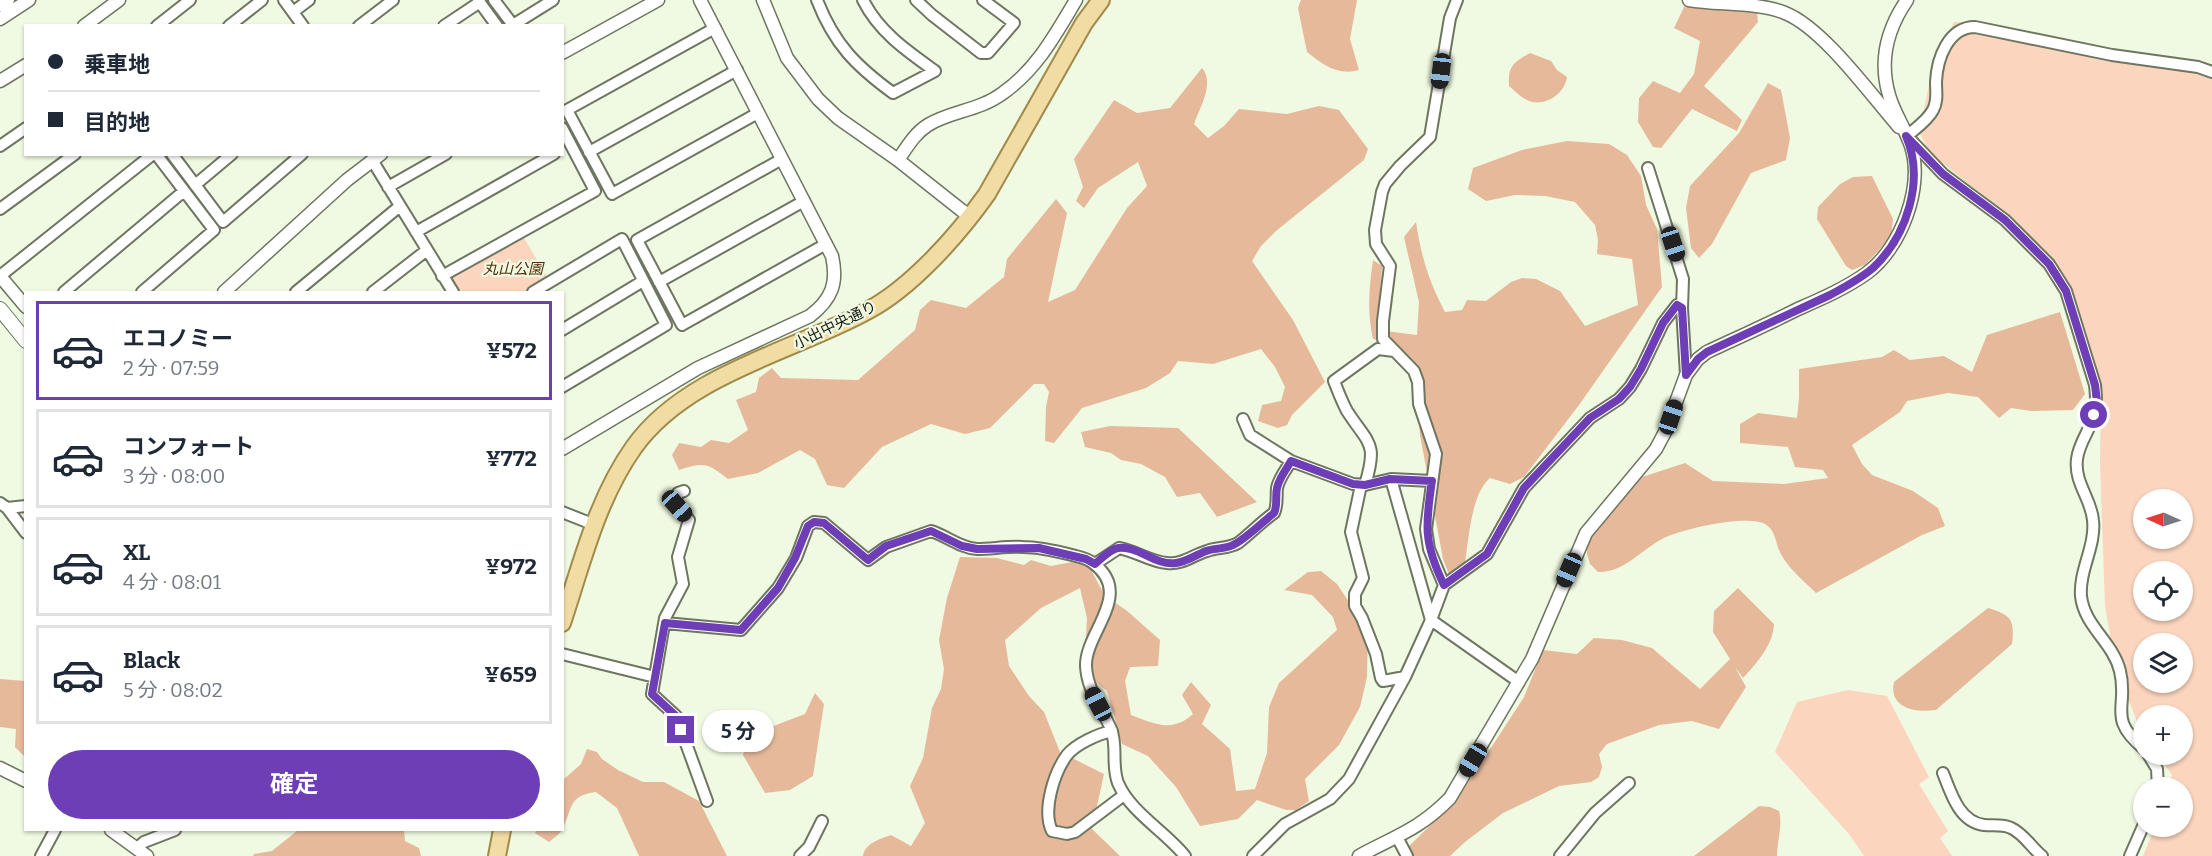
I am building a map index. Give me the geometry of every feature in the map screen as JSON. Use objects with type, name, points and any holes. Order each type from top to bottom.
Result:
[{"type":"main road","name":"小出中央通り","points":[[564,617],[603,502],[634,446],[655,423],[689,396],[733,372],[868,311],[892,296],[931,260],[970,217],[987,194],[1084,23],[1101,0]]},
{"type":"main road","points":[[0,309],[24,339]]},
{"type":"main road","points":[[497,856],[502,831]]},
{"type":"street","points":[[0,5],[8,0]]},
{"type":"street","points":[[0,19],[29,0]]},
{"type":"street","points":[[87,24],[119,0]]},
{"type":"street","points":[[160,24],[190,0]]},
{"type":"street","points":[[232,24],[262,0]]},
{"type":"street","points":[[284,0],[302,24]]},
{"type":"street","points":[[293,12],[309,0]]},
{"type":"street","points":[[362,24],[393,0]]},
{"type":"street","points":[[494,0],[512,24]]},
{"type":"street","points":[[515,24],[553,0]]},
{"type":"street","points":[[564,52],[658,0]]},
{"type":"street","points":[[564,448],[698,368],[810,316],[822,307],[834,282],[834,268],[826,244],[700,0]]},
{"type":"street","points":[[763,0],[787,58],[818,99],[838,118],[898,160],[970,217]]},
{"type":"street","points":[[817,0],[832,33],[848,56],[862,70],[893,93],[935,71],[899,46],[869,13],[863,0]]},
{"type":"street","points":[[916,0],[981,53],[988,53],[1014,23],[983,0]]},
{"type":"street","points":[[898,160],[918,133],[927,125],[989,102],[1019,81],[1045,52],[1076,0]]},
{"type":"street","points":[[1444,585],[1429,549],[1426,529],[1436,454],[1419,404],[1418,382],[1414,371],[1383,339],[1390,266],[1376,244],[1374,230],[1385,184],[1430,137],[1450,18],[1457,0]]},
{"type":"street","points":[[1689,0],[1768,8],[1797,18],[1809,27],[1943,174],[2005,220],[2049,264],[2066,291],[2095,385],[2097,402],[2077,460],[2079,483],[2093,516],[2094,529],[2081,580],[2081,596],[2089,621],[2112,649],[2117,662],[2121,674],[2120,716],[2125,729],[2133,740]]},
{"type":"street","points":[[1359,856],[1417,827],[1433,816],[1450,798],[1532,659],[1586,532],[1656,449],[1665,432],[1686,375],[1698,359],[1707,352],[1850,284],[1875,266],[1894,242],[1910,206],[1913,157],[1889,96],[1884,60],[1891,30],[1906,0]]},
{"type":"street","points":[[447,24],[479,1],[496,24]]},
{"type":"street","points":[[1906,136],[1932,112],[1936,101],[1936,82],[1941,55],[1956,32],[1964,27],[1975,27],[2112,55],[2198,67],[2212,72]]},
{"type":"street","points":[[715,28],[567,110],[612,194],[758,113]]},
{"type":"street","points":[[0,81],[24,66]]},
{"type":"street","points":[[589,152],[737,70]]},
{"type":"street","points":[[0,146],[24,129]]},
{"type":"street","points":[[442,276],[596,191],[567,147]]},
{"type":"street","points":[[0,209],[72,156]]},
{"type":"street","points":[[24,305],[0,276],[152,156]]},
{"type":"street","points":[[143,291],[214,231],[157,156]]},
{"type":"street","points":[[174,156],[224,222],[300,156]]},
{"type":"street","points":[[195,184],[230,156]]},
{"type":"street","points":[[388,186],[442,156]]},
{"type":"street","points":[[416,232],[550,156]]},
{"type":"street","points":[[225,291],[346,180],[376,157],[388,186],[452,291]]},
{"type":"street","points":[[782,159],[637,240],[682,325],[826,244]]},
{"type":"street","points":[[1648,168],[1680,263],[1683,279],[1682,308],[1686,375]]},
{"type":"street","points":[[65,291],[184,191]]},
{"type":"street","points":[[659,282],[804,201]]},
{"type":"street","points":[[297,291],[400,206]]},
{"type":"street","points":[[535,291],[622,240],[666,325],[564,386]]},
{"type":"street","points":[[374,291],[427,250]]},
{"type":"street","points":[[564,329],[644,281]]},
{"type":"street","points":[[1253,856],[1285,824],[1330,799],[1349,779],[1405,677],[1444,585],[1487,554],[1524,488],[1590,418],[1619,399],[1630,387],[1663,323],[1677,305],[1682,308]]},
{"type":"street","points":[[1394,351],[1378,349],[1334,381],[1347,411],[1368,440],[1371,452],[1370,468],[1363,485],[1351,532],[1363,578],[1355,594],[1355,606],[1376,654],[1383,681],[1405,677]]},
{"type":"street","points":[[1244,419],[1250,435],[1291,461],[1331,477],[1363,485],[1390,479],[1432,481]]},
{"type":"street","points":[[1095,564],[1114,549],[1119,548],[1174,564],[1208,550],[1237,544],[1274,513],[1277,488],[1291,461]]},
{"type":"street","points":[[1390,479],[1431,620],[1519,682]]},
{"type":"street","points":[[684,491],[678,493],[675,503],[689,520],[678,557],[683,584],[670,606],[665,623],[652,694],[676,716],[707,801]]},
{"type":"street","points":[[3,505],[24,506]]},
{"type":"street","points":[[3,505],[24,531]]},
{"type":"street","points":[[564,513],[595,525]]},
{"type":"street","points":[[665,623],[741,630],[778,588],[795,558],[808,526],[814,522],[824,523],[868,560],[886,546],[931,531],[962,546],[977,549],[1039,548],[1086,559],[1095,564],[1104,574],[1110,592],[1106,612],[1089,651],[1086,677],[1112,732],[1115,770],[1124,795],[1132,805],[1185,856]]},
{"type":"street","points":[[564,654],[655,677]]},
{"type":"street","points":[[1112,732],[1104,733],[1068,754],[1059,769],[1053,787],[1049,809],[1050,826],[1053,831],[1060,834],[1075,832],[1124,795]]},
{"type":"street","points":[[0,768],[24,780]]},
{"type":"street","points":[[1943,773],[1956,804],[1965,816],[1981,825],[2006,826],[2014,829],[2042,856]]},
{"type":"street","points":[[1560,856],[1595,813],[1629,783]]},
{"type":"street","points":[[800,856],[809,847],[822,822]]},
{"type":"street","points":[[40,856],[54,831]]},
{"type":"street","points":[[112,831],[137,851],[144,842],[172,831]]},
{"type":"street","points":[[1397,837],[1407,856]]},
{"type":"street","points":[[2130,856],[2139,837]]},
{"type":"green space","points":[[1954,22],[1973,22],[2212,69],[2212,856],[2143,856],[2151,837],[2193,837],[2193,777],[2171,777],[2165,765],[2193,765],[2193,705],[2133,705],[2133,711],[2115,664],[2105,606],[2100,464],[2101,390],[2072,289],[2056,262],[2010,217],[1930,153],[1919,132],[1931,76]]},
{"type":"green space","name":"丸山公園","points":[[523,236],[548,279],[527,291],[458,291],[450,279],[452,275]]},
{"type":"green space","points":[[1848,690],[1887,696],[1929,777],[1919,784],[1948,831],[1940,838],[1952,856],[1864,856],[1849,834],[1775,752],[1797,702]]},
{"type":"shaded area","points":[[1301,0],[1357,0],[1350,39],[1359,70],[1344,72],[1331,68],[1307,52],[1298,8]]},
{"type":"shaded area","points":[[1685,5],[1757,13],[1758,22],[1704,86],[1742,120],[1737,131],[1692,109],[1661,148],[1653,147],[1638,122],[1639,98],[1653,81],[1680,93],[1694,74],[1700,41],[1674,28]]},
{"type":"shaded area","points":[[1530,53],[1551,61],[1557,70],[1567,77],[1560,92],[1550,99],[1532,102],[1520,96],[1509,86],[1511,69]]},
{"type":"shaded area","points":[[1202,68],[1206,74],[1207,88],[1194,124],[1208,138],[1224,126],[1239,109],[1287,114],[1319,106],[1339,110],[1368,149],[1364,160],[1276,231],[1261,246],[1252,261],[1293,320],[1325,382],[1292,415],[1287,425],[1278,428],[1258,421],[1262,405],[1281,401],[1285,387],[1275,367],[1261,349],[1213,364],[1178,361],[1170,373],[1146,388],[1082,408],[1054,443],[1045,441],[1049,392],[1044,384],[1034,384],[990,428],[965,434],[931,424],[882,447],[844,488],[827,485],[815,459],[800,450],[758,473],[728,479],[710,467],[700,465],[679,470],[672,455],[679,443],[701,447],[711,440],[729,443],[748,430],[736,400],[756,392],[759,378],[772,368],[781,378],[858,380],[915,330],[920,310],[931,300],[966,308],[1004,277],[1007,259],[1056,199],[1067,213],[1048,302],[1075,290],[1127,208],[1147,186],[1138,162],[1098,188],[1084,208],[1076,201],[1083,187],[1074,159],[1114,100],[1137,113],[1170,108]]},
{"type":"shaded area","points":[[1768,83],[1781,90],[1790,138],[1786,160],[1751,173],[1712,244],[1699,258],[1691,248],[1686,208],[1690,186],[1739,133]]},
{"type":"shaded area","points":[[1567,141],[1609,144],[1627,155],[1641,176],[1646,205],[1657,229],[1662,287],[1579,405],[1524,477],[1510,484],[1490,478],[1483,486],[1471,522],[1463,574],[1450,577],[1443,559],[1420,435],[1414,365],[1398,347],[1373,339],[1369,300],[1373,260],[1382,266],[1377,330],[1417,335],[1419,302],[1404,237],[1416,222],[1426,268],[1445,312],[1462,310],[1467,300],[1486,301],[1511,282],[1522,278],[1536,279],[1560,291],[1585,326],[1638,305],[1632,259],[1597,254],[1598,240],[1595,225],[1575,202],[1545,196],[1515,195],[1486,201],[1468,189],[1473,168],[1522,150]]},
{"type":"shaded area","points":[[1872,176],[1893,219],[1891,237],[1865,265],[1852,270],[1846,266],[1817,219],[1818,207],[1840,184],[1853,177]]},
{"type":"shaded area","points":[[2060,312],[2085,394],[2073,410],[2031,411],[2011,408],[1999,418],[1978,397],[1948,393],[1907,401],[1900,412],[1852,445],[1862,464],[1872,475],[1913,491],[1938,508],[1945,526],[1922,535],[1816,593],[1785,561],[1769,527],[1756,521],[1714,524],[1671,535],[1615,569],[1598,572],[1590,564],[1586,533],[1612,491],[1633,480],[1685,463],[1713,481],[1784,484],[1828,478],[1823,470],[1795,467],[1788,447],[1740,443],[1740,424],[1758,413],[1797,418],[1799,369],[1882,357],[1894,350],[1910,360],[1944,356],[1972,372],[1987,335]]},
{"type":"shaded area","points":[[1110,426],[1178,428],[1257,502],[1217,517],[1200,493],[1177,497],[1165,477],[1141,464],[1121,460],[1111,453],[1085,447],[1081,432]]},
{"type":"shaded area","points":[[960,557],[997,558],[1024,565],[1031,560],[1051,566],[1072,562],[1089,566],[1105,596],[1126,610],[1160,640],[1158,666],[1130,667],[1125,681],[1131,715],[1163,725],[1185,720],[1193,714],[1182,695],[1191,682],[1211,705],[1202,724],[1230,749],[1236,791],[1255,789],[1267,753],[1269,707],[1279,683],[1337,630],[1333,617],[1312,595],[1284,590],[1308,572],[1321,571],[1337,584],[1368,630],[1367,677],[1360,707],[1339,745],[1305,779],[1309,801],[1296,810],[1286,810],[1257,800],[1238,819],[1200,826],[1176,787],[1148,756],[1122,744],[1107,691],[1092,679],[1085,657],[1087,618],[1080,588],[1041,608],[1005,640],[1009,666],[1029,696],[1044,712],[1060,752],[1104,774],[1092,829],[1120,856],[863,856],[870,845],[891,835],[911,846],[925,823],[910,786],[923,758],[932,708],[941,689],[944,669],[939,640],[947,598]]},
{"type":"shaded area","points":[[1738,588],[1774,624],[1773,632],[1759,660],[1743,678],[1735,667],[1746,687],[1719,729],[1692,721],[1659,725],[1607,744],[1599,754],[1602,767],[1599,777],[1591,782],[1559,786],[1503,813],[1450,856],[1401,856],[1449,807],[1474,774],[1524,697],[1543,650],[1577,654],[1594,638],[1622,640],[1652,648],[1700,689],[1730,659],[1713,632],[1714,611]]},
{"type":"shaded area","points":[[1988,608],[2010,619],[2013,629],[2012,644],[1936,710],[1913,710],[1900,704],[1893,691],[1894,682]]},
{"type":"shaded area","points":[[0,679],[24,681],[24,756],[15,747],[16,729],[0,727]]},
{"type":"shaded area","points":[[815,693],[824,704],[813,776],[790,790],[765,793],[743,755],[751,730],[771,727],[805,714]]},
{"type":"shaded area","points":[[587,749],[597,752],[602,759],[618,770],[643,782],[664,782],[699,801],[727,856],[639,856],[617,808],[596,792],[580,796],[570,808],[564,826],[564,779],[581,764]]},
{"type":"shaded area","points":[[1759,806],[1779,811],[1777,856],[1694,856]]},
{"type":"shaded area","points":[[297,831],[404,831],[405,841],[419,848],[421,856],[253,856],[272,851]]},
{"type":"shaded area","points":[[536,831],[561,831],[549,842],[535,833]]},
{"type":"route","points":[[681,730],[676,716],[652,694],[665,623],[741,630],[778,588],[795,558],[808,526],[814,522],[824,523],[868,560],[886,546],[931,531],[962,546],[977,549],[1024,547],[1055,550],[1095,564],[1114,549],[1119,548],[1174,564],[1208,550],[1237,544],[1274,513],[1277,488],[1291,461],[1353,484],[1365,485],[1378,480],[1398,478],[1432,481],[1426,529],[1429,549],[1444,585],[1487,554],[1524,488],[1590,418],[1619,399],[1630,387],[1663,323],[1677,305],[1682,308],[1686,375],[1691,366],[1707,352],[1830,295],[1875,266],[1894,242],[1910,206],[1913,157],[1906,136],[1943,174],[2005,220],[2049,264],[2059,278],[2066,291],[2095,385],[2097,402],[2094,415]]}]
